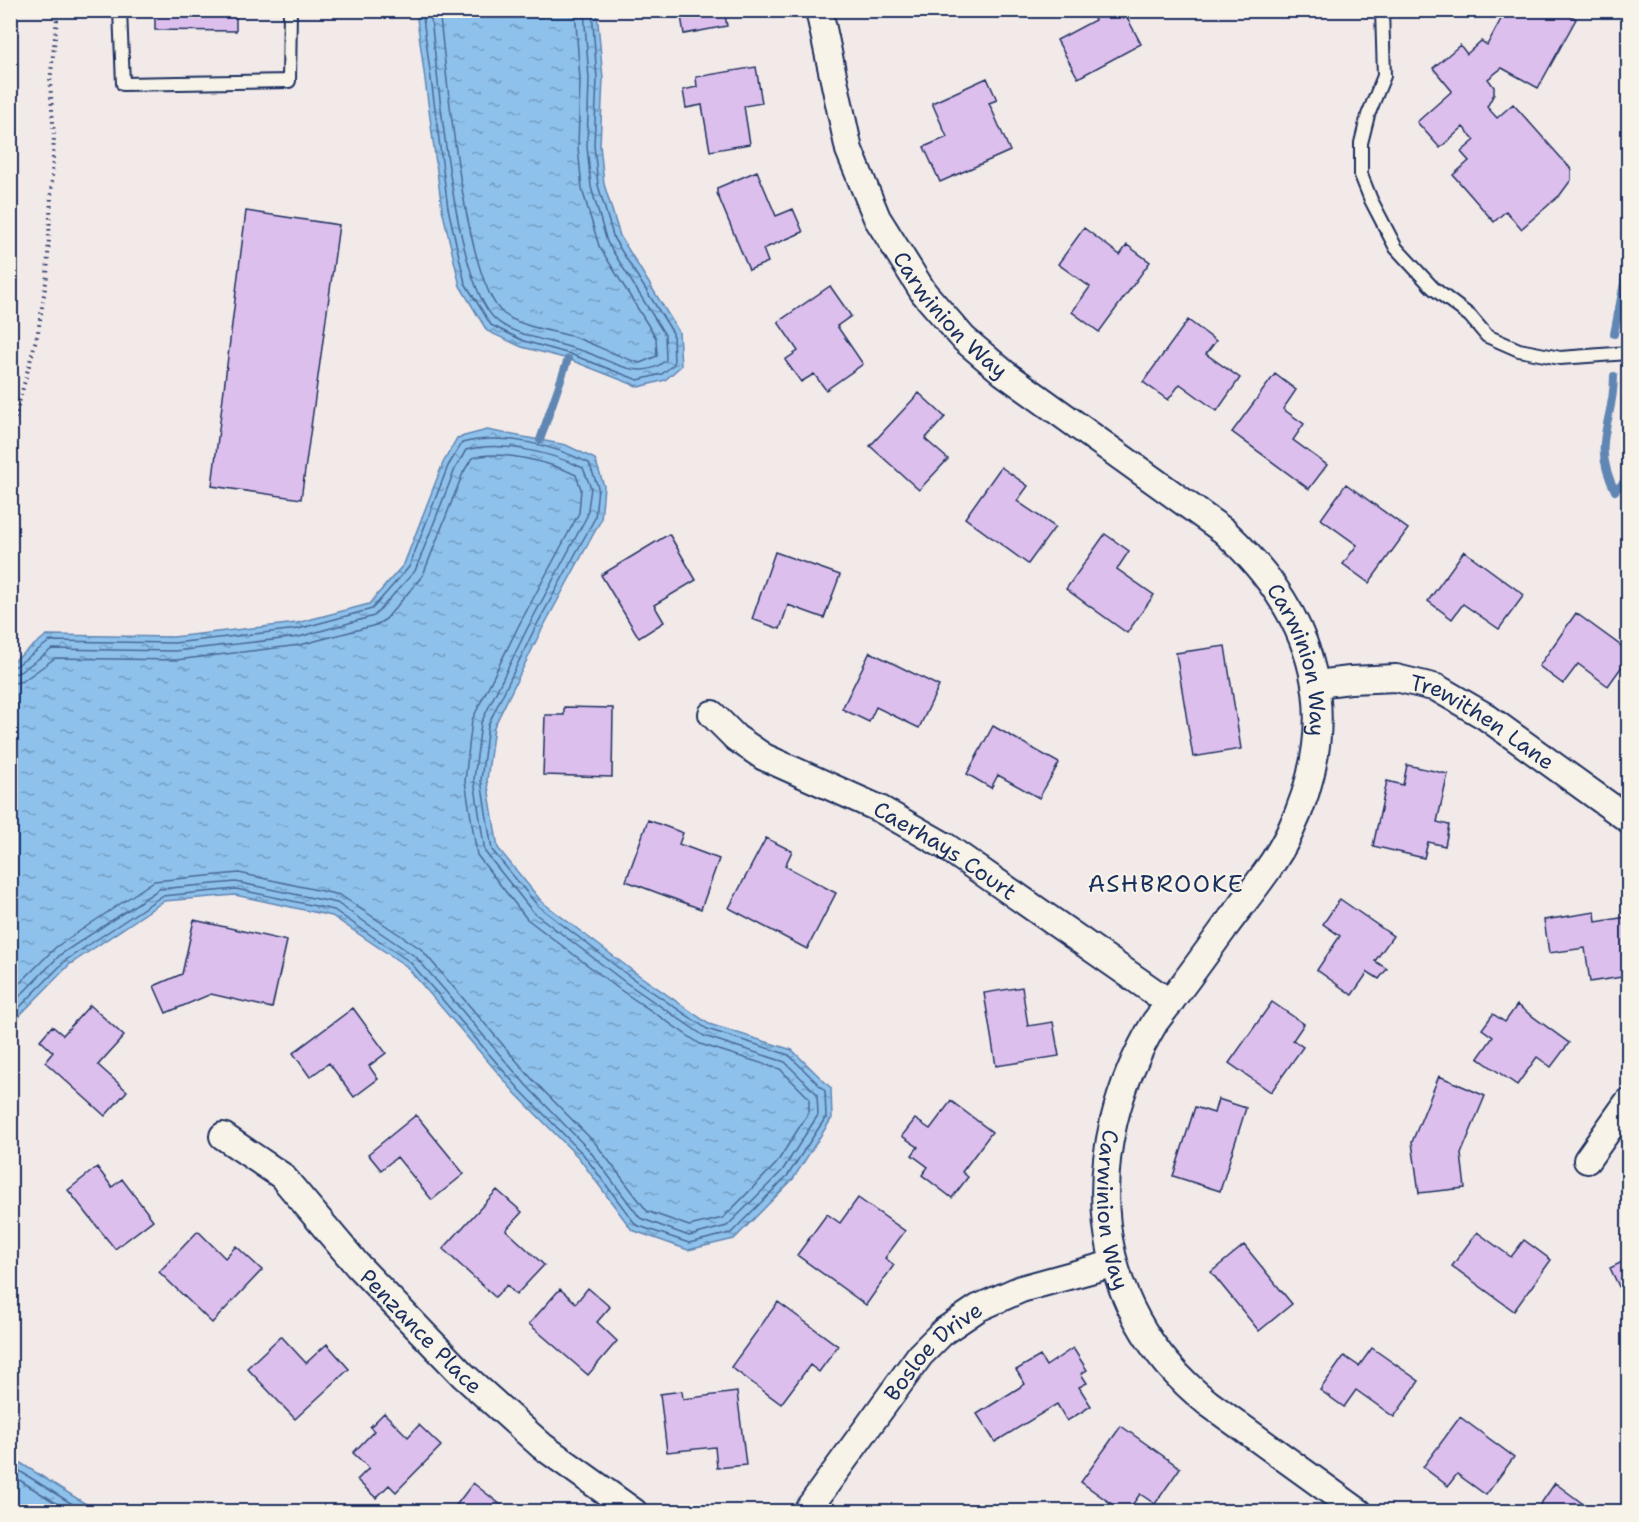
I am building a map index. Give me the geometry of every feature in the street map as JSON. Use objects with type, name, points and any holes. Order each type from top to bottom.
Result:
[{"type":"street","name":"Carwinion Way","points":[[819,10],[849,150],[877,218],[924,293],[964,339],[1004,373],[1224,531],[1270,580],[1290,611],[1310,654],[1317,684],[1317,744],[1306,794],[1289,835],[1277,856],[1141,1046],[1116,1106],[1106,1174],[1106,1209],[1112,1264],[1131,1305],[1160,1354],[1193,1391],[1359,1512]]},
{"type":"street","name":"Trewithen Lane","points":[[1317,684],[1396,678],[1437,688],[1485,716],[1629,819]]},
{"type":"street","name":"Caerhays Court","points":[[712,714],[736,738],[764,758],[880,809],[945,846],[1170,1003]]},
{"type":"street","points":[[1587,1160],[1629,1102]]},
{"type":"street","name":"Penzance Place","points":[[223,1136],[282,1176],[358,1266],[463,1375],[543,1446],[634,1512]]},
{"type":"street","name":"Bosloe Drive","points":[[806,1512],[920,1354],[944,1331],[978,1308],[1020,1288],[1112,1264]]},
{"type":"lane","points":[[120,10],[123,84],[289,81],[290,10]]},
{"type":"lane","points":[[1382,10],[1384,76],[1368,115],[1360,143],[1361,175],[1396,248],[1433,288],[1470,315],[1487,336],[1519,350],[1560,358],[1629,353]]},
{"type":"path","points":[[10,436],[38,332],[47,276],[53,148],[51,82],[58,10]]},
{"type":"water","points":[[416,11],[597,11],[603,79],[600,145],[604,184],[620,236],[679,332],[681,366],[665,380],[639,387],[568,359],[522,347],[487,331],[460,286],[442,209]]},
{"type":"water","points":[[487,430],[566,445],[595,459],[604,486],[601,520],[540,633],[494,727],[487,780],[498,848],[542,902],[633,971],[709,1024],[792,1050],[831,1088],[832,1118],[793,1179],[734,1239],[688,1250],[632,1230],[579,1158],[516,1094],[406,966],[332,916],[235,895],[164,901],[69,965],[21,1014],[11,1032],[11,663],[47,635],[173,637],[297,623],[369,604],[404,564],[443,463],[457,438]]},
{"type":"water","points":[[11,1457],[97,1511],[18,1511],[11,1495]]},
{"type":"building","points":[[155,10],[236,10],[236,31],[155,30]]},
{"type":"building","points":[[680,10],[724,10],[727,26],[684,34]]},
{"type":"building","points":[[1089,10],[1123,10],[1141,44],[1078,78],[1057,40],[1095,20]]},
{"type":"building","points":[[1506,10],[1562,10],[1576,19],[1538,88],[1502,68],[1488,79],[1494,87],[1494,94],[1487,107],[1497,118],[1513,104],[1571,169],[1571,180],[1560,195],[1521,229],[1506,211],[1494,222],[1453,175],[1469,161],[1461,152],[1475,140],[1463,127],[1440,148],[1417,122],[1452,91],[1433,68],[1460,45],[1467,54],[1481,41],[1487,45]]},
{"type":"building","points":[[756,67],[762,103],[744,106],[750,144],[710,151],[702,105],[686,108],[683,90],[697,87],[696,77]]},
{"type":"building","points":[[987,78],[997,100],[989,103],[1010,151],[940,182],[924,147],[947,137],[932,103]]},
{"type":"building","points":[[757,171],[776,216],[793,209],[803,232],[763,249],[768,262],[749,270],[717,193],[717,188]]},
{"type":"building","points":[[246,211],[339,225],[301,499],[212,486]]},
{"type":"building","points":[[1084,228],[1120,255],[1127,245],[1150,262],[1099,332],[1072,312],[1090,287],[1058,264]]},
{"type":"building","points":[[830,286],[851,316],[837,326],[863,364],[826,390],[814,374],[801,382],[785,360],[798,351],[778,322]]},
{"type":"building","points":[[1188,320],[1216,341],[1206,354],[1240,378],[1217,411],[1180,384],[1168,400],[1143,382]]},
{"type":"building","points":[[1275,374],[1296,390],[1283,409],[1304,424],[1293,440],[1327,465],[1309,489],[1232,432]]},
{"type":"building","points":[[919,393],[945,417],[925,439],[948,459],[919,490],[870,446]]},
{"type":"building","points":[[1001,467],[1028,486],[1017,501],[1055,527],[1028,564],[965,518]]},
{"type":"building","points":[[1346,484],[1408,529],[1369,583],[1343,564],[1357,545],[1321,519]]},
{"type":"building","points":[[669,534],[696,580],[654,605],[664,622],[639,638],[601,575]]},
{"type":"building","points":[[1105,534],[1129,551],[1117,569],[1154,595],[1127,633],[1066,589]]},
{"type":"building","points":[[1464,551],[1524,595],[1499,629],[1463,604],[1452,619],[1428,601]]},
{"type":"building","points":[[775,552],[840,575],[824,618],[788,605],[780,629],[752,619]]},
{"type":"building","points":[[1576,613],[1628,651],[1628,658],[1608,686],[1578,664],[1563,684],[1539,666]]},
{"type":"building","points":[[1225,646],[1241,749],[1193,757],[1176,653]]},
{"type":"building","points":[[870,652],[939,686],[919,728],[876,707],[869,722],[842,709]]},
{"type":"building","points":[[564,707],[613,708],[612,777],[543,775],[545,715],[564,715]]},
{"type":"building","points":[[993,726],[1059,763],[1039,798],[998,775],[991,788],[967,774]]},
{"type":"building","points":[[1407,765],[1448,774],[1437,822],[1449,825],[1445,846],[1428,842],[1424,858],[1373,846],[1387,781],[1403,785]]},
{"type":"building","points":[[648,820],[683,833],[679,844],[719,859],[701,909],[626,881]]},
{"type":"building","points":[[766,838],[792,851],[785,866],[836,893],[807,949],[729,908]]},
{"type":"building","points":[[1340,899],[1393,936],[1375,961],[1387,969],[1379,979],[1368,972],[1352,995],[1317,970],[1340,936],[1323,924]]},
{"type":"building","points":[[1595,912],[1596,922],[1627,917],[1628,976],[1590,982],[1585,948],[1549,953],[1544,920]]},
{"type":"building","points":[[194,920],[287,941],[272,1008],[211,994],[166,1013],[154,986],[182,974]]},
{"type":"building","points":[[1022,987],[1028,1026],[1053,1022],[1059,1056],[996,1066],[984,993]]},
{"type":"building","points":[[1272,1002],[1304,1024],[1293,1040],[1303,1047],[1271,1092],[1229,1063]]},
{"type":"building","points":[[90,1005],[124,1036],[98,1065],[127,1091],[105,1116],[45,1062],[53,1052],[40,1040],[52,1026],[63,1035]]},
{"type":"building","points":[[1517,1005],[1569,1043],[1551,1067],[1537,1057],[1517,1085],[1478,1058],[1493,1037],[1482,1029],[1493,1014],[1505,1022]]},
{"type":"building","points":[[353,1008],[386,1053],[369,1066],[378,1079],[354,1097],[329,1063],[310,1077],[293,1053]]},
{"type":"building","points":[[1439,1076],[1485,1096],[1461,1154],[1465,1188],[1419,1193],[1412,1142]]},
{"type":"building","points":[[1218,1099],[1246,1108],[1220,1191],[1173,1176],[1195,1107],[1214,1113]]},
{"type":"building","points":[[951,1101],[992,1132],[962,1172],[968,1177],[952,1198],[922,1175],[928,1167],[912,1155],[918,1147],[902,1136],[915,1119],[930,1129]]},
{"type":"building","points":[[416,1115],[464,1174],[432,1200],[397,1157],[381,1170],[368,1154]]},
{"type":"building","points":[[97,1167],[112,1187],[122,1179],[153,1220],[115,1249],[68,1190]]},
{"type":"building","points":[[497,1190],[522,1212],[506,1230],[544,1265],[516,1295],[507,1285],[495,1297],[443,1249]]},
{"type":"building","points":[[858,1198],[905,1231],[885,1258],[894,1265],[866,1305],[797,1255],[827,1214],[840,1223]]},
{"type":"building","points":[[198,1231],[225,1258],[236,1246],[262,1270],[212,1323],[159,1272]]},
{"type":"building","points":[[1477,1232],[1511,1257],[1524,1240],[1551,1260],[1514,1311],[1452,1266]]},
{"type":"building","points":[[1244,1245],[1292,1304],[1259,1331],[1211,1272]]},
{"type":"building","points":[[1628,1259],[1628,1305],[1610,1268]]},
{"type":"building","points":[[588,1288],[610,1307],[597,1322],[617,1341],[588,1375],[529,1324],[560,1289],[576,1303]]},
{"type":"building","points":[[778,1302],[838,1346],[819,1372],[810,1365],[781,1404],[731,1367]]},
{"type":"building","points":[[281,1336],[306,1363],[327,1344],[349,1369],[295,1419],[247,1368]]},
{"type":"building","points":[[1073,1348],[1087,1370],[1081,1374],[1087,1383],[1079,1387],[1091,1406],[1067,1421],[1057,1404],[995,1442],[977,1414],[1025,1384],[1016,1370],[1040,1356],[1046,1366]]},
{"type":"building","points":[[1372,1348],[1419,1381],[1394,1417],[1356,1390],[1344,1407],[1320,1390],[1344,1356],[1359,1366]]},
{"type":"building","points":[[682,1391],[683,1399],[737,1392],[746,1465],[717,1468],[715,1447],[667,1452],[660,1394]]},
{"type":"building","points":[[384,1413],[408,1437],[419,1425],[441,1446],[396,1492],[389,1485],[376,1498],[357,1480],[369,1468],[353,1453],[374,1431],[370,1427]]},
{"type":"building","points":[[1460,1417],[1514,1457],[1486,1495],[1457,1474],[1448,1486],[1423,1467]]},
{"type":"building","points":[[1121,1426],[1180,1468],[1155,1504],[1140,1494],[1127,1512],[1123,1512],[1081,1482]]},
{"type":"building","points":[[473,1483],[510,1512],[458,1512],[454,1508]]},
{"type":"building","points":[[1555,1483],[1594,1512],[1535,1512]]},
{"type":"waterway","points":[[1614,334],[1628,262]]},
{"type":"waterway","points":[[540,440],[568,359]]},
{"type":"waterway","points":[[1614,376],[1611,407],[1605,433],[1604,458],[1615,491],[1628,478]]},
{"type":"district","name":"ASHBROOKE","points":[[1166,884]]}]
